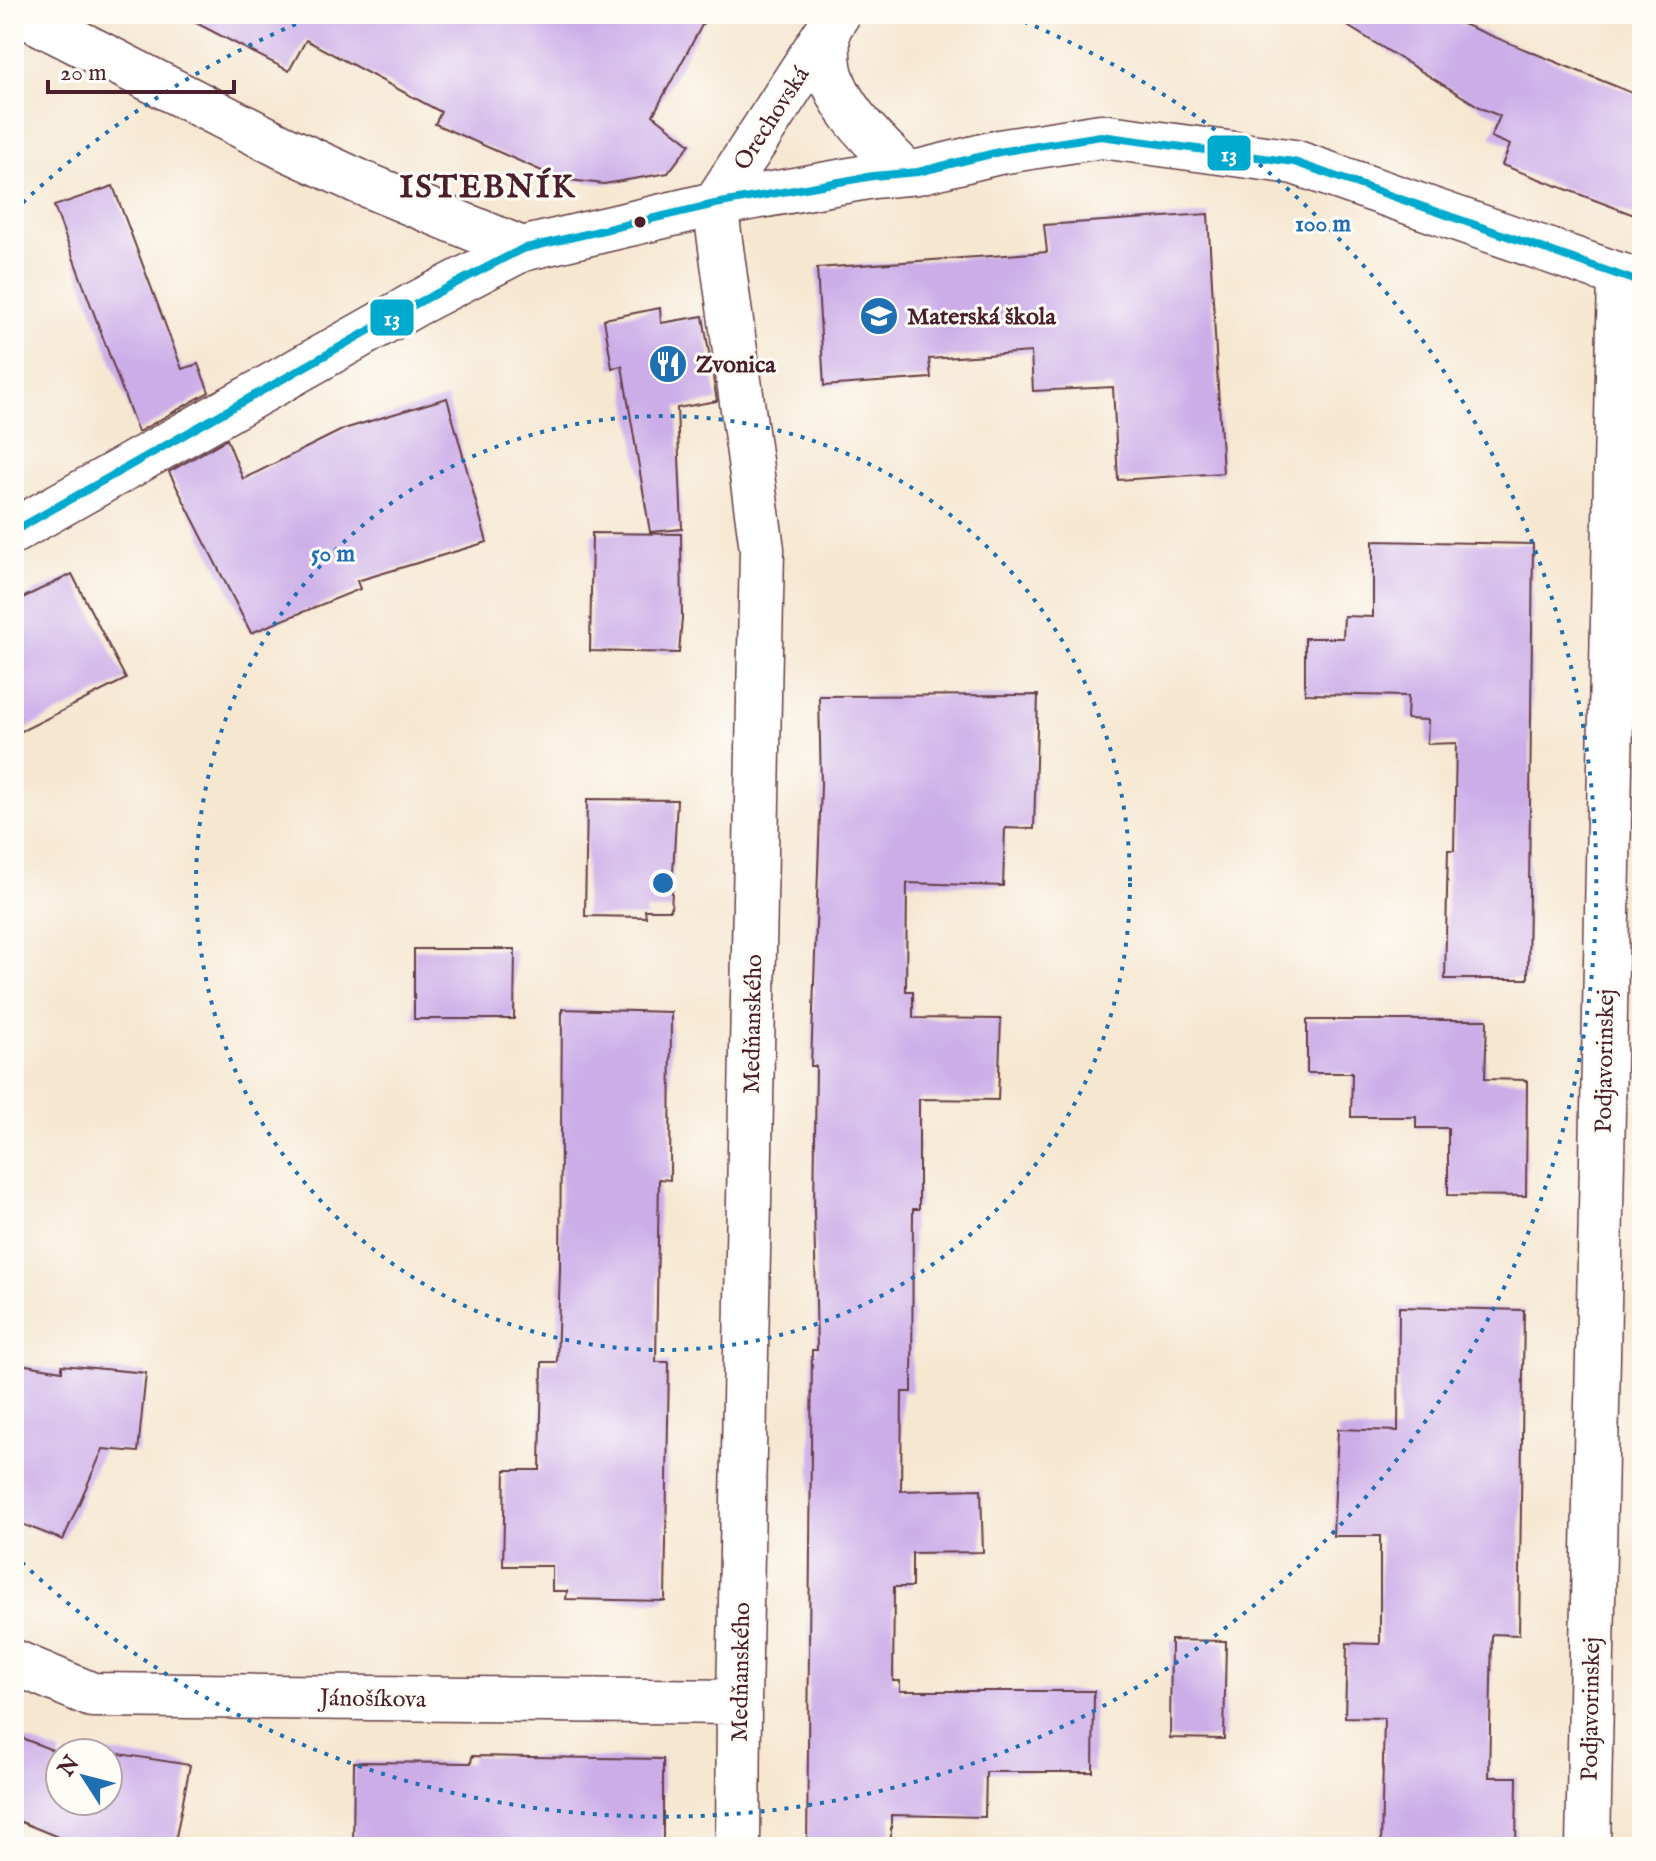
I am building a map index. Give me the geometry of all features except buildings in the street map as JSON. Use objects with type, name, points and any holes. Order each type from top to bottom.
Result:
[{"type":"street","points":[[22,14],[283,147],[522,249]]},
{"type":"street","name":"Orechovská","points":[[832,23],[831,75],[861,125],[906,173]]},
{"type":"street","name":"Orechovská","points":[[715,204],[832,23]]},
{"type":"street","points":[[14,531],[414,305],[522,249],[715,204],[906,173],[999,152],[1101,136],[1294,162],[1631,279]]},
{"type":"street","name":"Medňanského","points":[[715,204],[762,549],[738,1847]]},
{"type":"street","name":"Podjavorinskej","points":[[1588,1847],[1631,279]]},
{"type":"street","name":"Jánošíkova","points":[[14,1662],[92,1695],[739,1702]]},
{"type":"transit line","name":"13","points":[[14,531],[414,305],[522,249],[715,204],[873,176],[918,172],[999,152],[1101,136],[1294,162],[1642,283]]},
{"type":"place","name":"Materská škola","points":[[879,316]]},
{"type":"place","name":"Zvonica","points":[[668,364]]},
{"type":"district","name":"ISTEBNÍK","points":[[488,186]]}]
